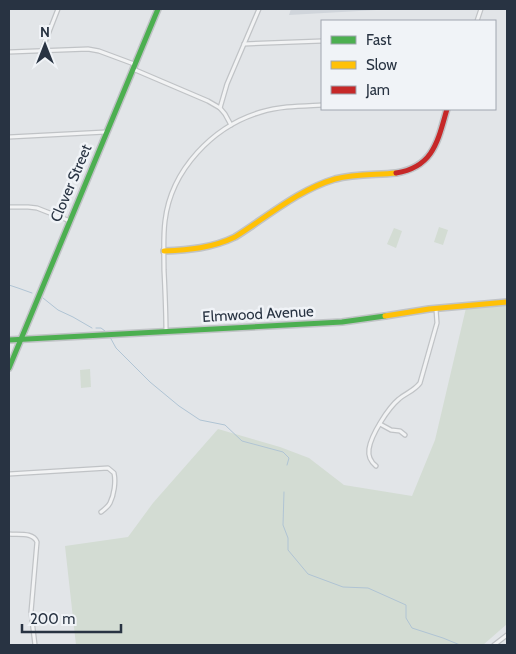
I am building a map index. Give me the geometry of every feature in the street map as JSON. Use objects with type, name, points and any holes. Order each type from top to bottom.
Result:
[{"type":"main road","name":"Clover Street","points":[[9,368],[158,9]]},
{"type":"main road","points":[[164,251],[194,250],[223,243],[306,192],[332,180],[359,175],[400,173],[415,168],[426,161],[431,154],[447,110]]},
{"type":"main road","name":"Elmwood Avenue","points":[[9,340],[342,322],[436,308],[507,302]]},
{"type":"street","points":[[42,50],[58,9]]},
{"type":"street","points":[[220,108],[227,84],[259,9]]},
{"type":"street","points":[[244,44],[321,41]]},
{"type":"street","points":[[9,52],[88,49],[99,51],[208,101],[220,108],[231,125]]},
{"type":"street","points":[[166,332],[164,251],[166,213],[178,179],[188,164],[219,133],[254,114],[290,107],[321,106]]},
{"type":"street","points":[[9,137],[106,132]]},
{"type":"street","points":[[9,207],[37,208],[70,220]]},
{"type":"street","points":[[376,466],[370,460],[370,444],[389,409],[420,382],[437,323],[436,308]]},
{"type":"street","points":[[380,424],[391,430],[400,431],[405,435]]},
{"type":"street","points":[[9,474],[108,468],[114,473],[115,483],[111,503],[101,512]]},
{"type":"street","points":[[9,534],[31,536],[37,542],[31,605],[31,622],[35,645]]},
{"type":"street","points":[[494,645],[507,635]]},
{"type":"shaded area","points":[[291,9],[394,9],[289,15]]},
{"type":"shaded area","points":[[439,227],[448,230],[443,245],[434,242]]},
{"type":"shaded area","points":[[394,228],[402,231],[396,248],[387,244]]},
{"type":"shaded area","points":[[507,305],[507,624],[483,645],[76,645],[65,546],[128,537],[153,503],[218,429],[280,447],[309,458],[344,485],[412,496],[435,440],[466,308]]},
{"type":"shaded area","points":[[90,369],[91,387],[81,388],[80,370]]},
{"type":"waterway","points":[[9,285],[32,293]]},
{"type":"waterway","points":[[43,298],[58,310],[92,328]]},
{"type":"waterway","points":[[96,328],[101,328],[105,331]]},
{"type":"waterway","points":[[110,337],[116,348],[150,382],[179,406],[200,420],[225,425],[242,441],[283,452],[289,458],[287,465]]},
{"type":"waterway","points":[[284,492],[283,525],[288,538],[288,550],[308,574],[343,587],[368,588],[406,605],[406,618],[412,628],[460,645]]},
{"type":"traffic: fast","points":[[9,368],[158,9]]},
{"type":"traffic: fast","points":[[9,340],[342,322],[385,316]]},
{"type":"traffic: slow","points":[[164,251],[200,248],[226,241],[308,190],[335,179],[358,175],[396,173]]},
{"type":"traffic: slow","points":[[385,316],[429,309],[507,302]]},
{"type":"traffic: jam","points":[[396,173],[409,170],[419,165],[426,158],[437,141],[447,110]]}]
